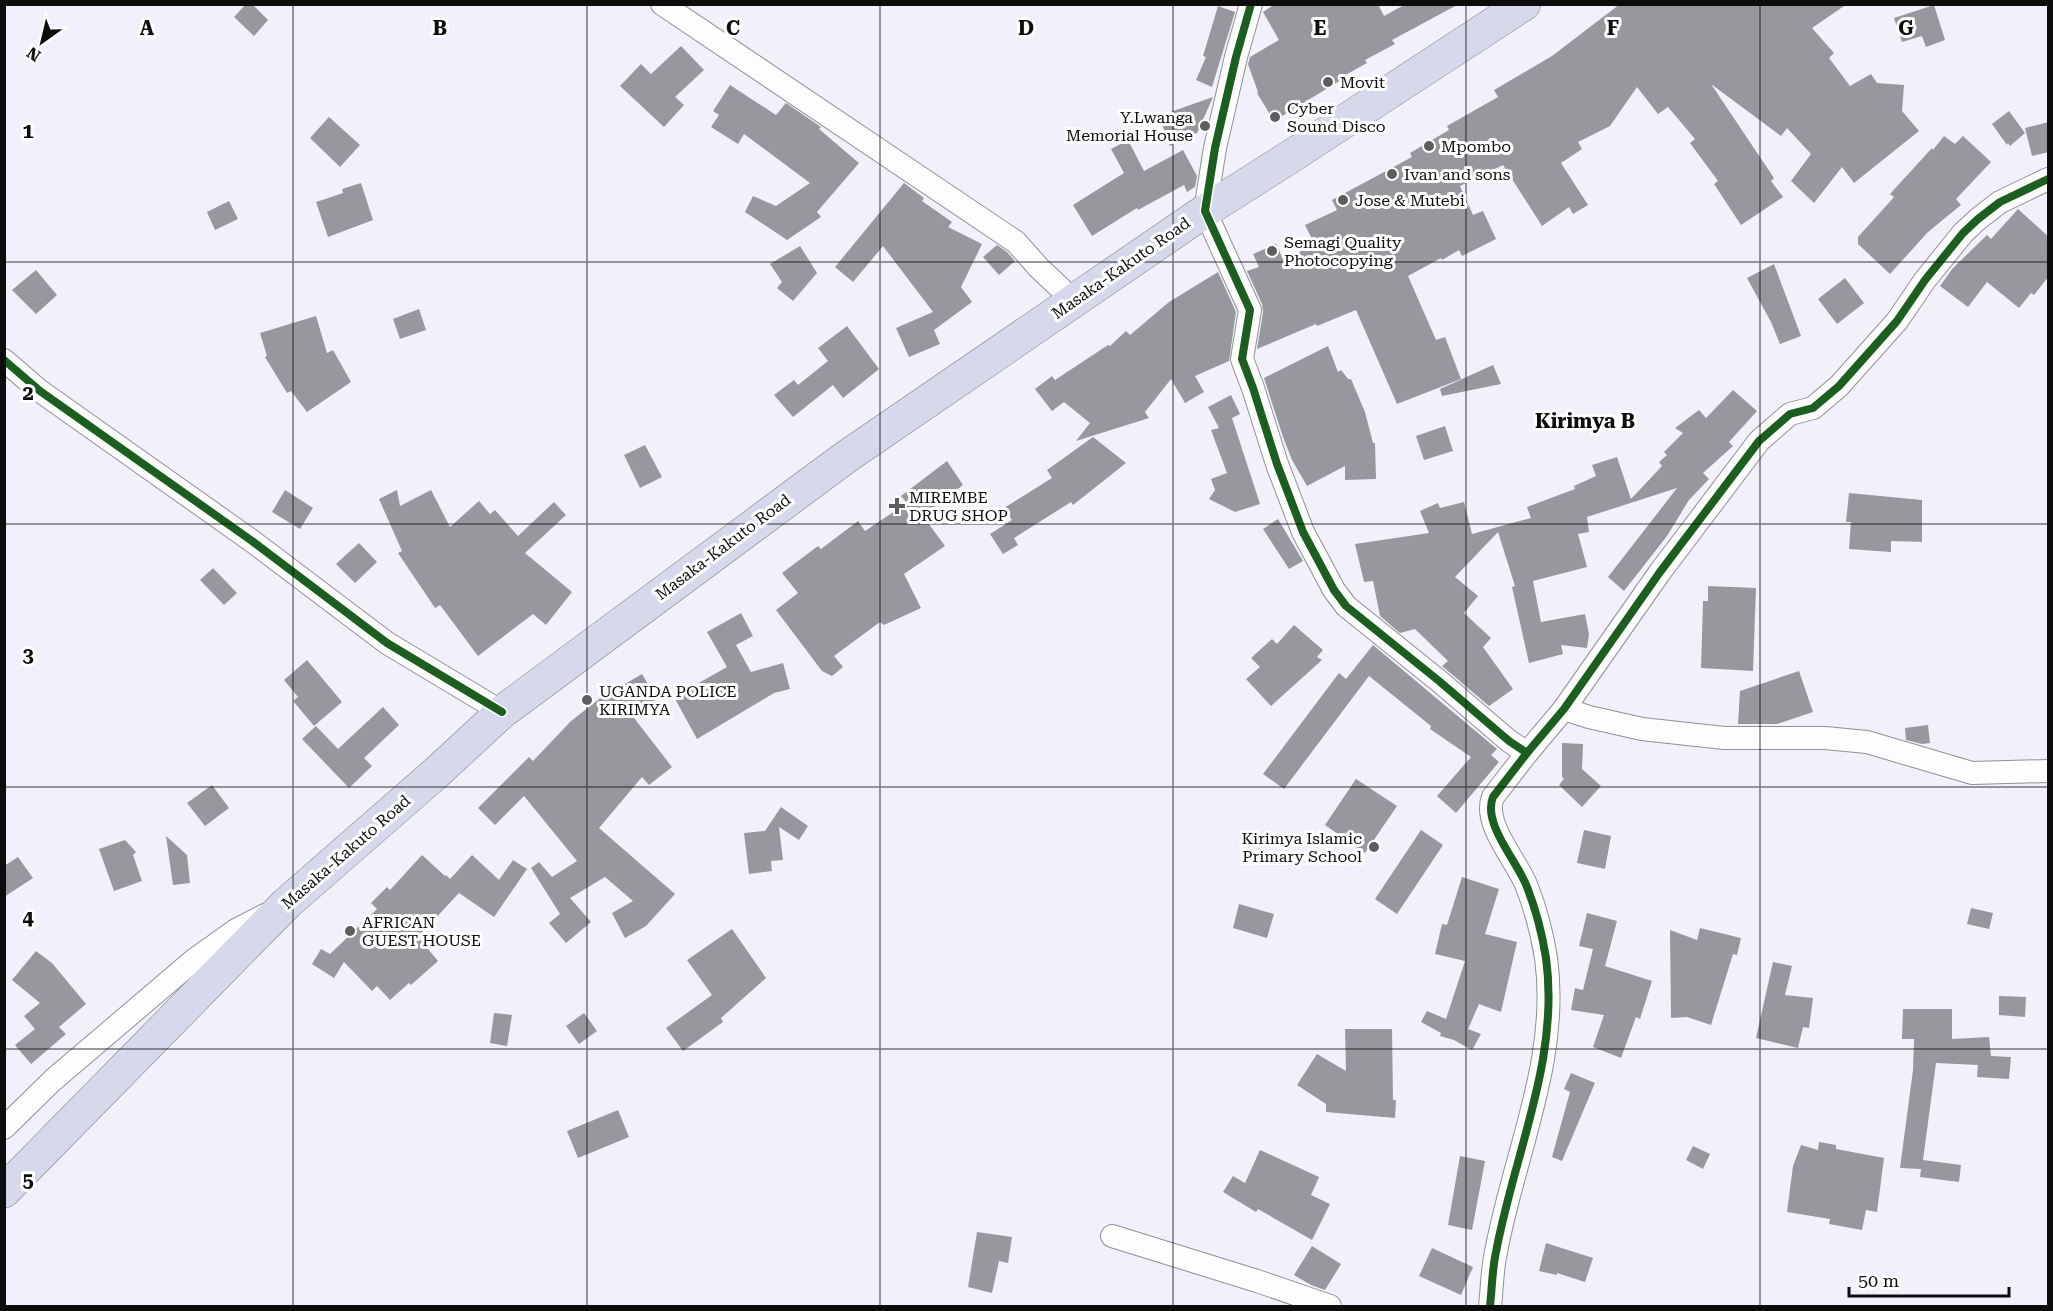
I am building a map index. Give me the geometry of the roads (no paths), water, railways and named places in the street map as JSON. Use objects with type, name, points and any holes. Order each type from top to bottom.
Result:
[{"type":"highway","name":"Masaka-Kakuto Road","points":[[4,1191],[287,903],[502,712],[846,457],[1204,211],[1524,4]]},
{"type":"street","points":[[662,4],[1016,242],[1039,268],[1074,301]]},
{"type":"street","points":[[1251,4],[1215,148],[1204,211],[1250,309],[1242,359],[1277,464],[1303,532],[1334,590],[1346,606],[1440,681],[1509,741],[1527,753]]},
{"type":"street","points":[[1490,1306],[1496,1252],[1540,1075],[1548,1020],[1549,985],[1539,918],[1526,884],[1504,846],[1491,815],[1490,805],[1493,797],[1564,709],[1660,572],[1759,441],[1791,414],[1813,408],[1839,386],[1897,321],[1925,280],[1963,233],[1978,219],[2000,202],[2049,179]]},
{"type":"street","points":[[4,360],[40,391],[252,541],[387,643],[502,712]]},
{"type":"street","points":[[1564,709],[1642,729],[1724,738],[1825,738],[1867,742],[1972,773],[2049,771]]},
{"type":"street","points":[[4,1128],[53,1080],[194,960],[236,930],[287,903]]},
{"type":"street","points":[[1112,1236],[1330,1306]]},
{"type":"place","name":"Movit","points":[[1328,82]]},
{"type":"place","name":"Cyber Sound Disco","points":[[1275,117]]},
{"type":"place","name":"Y.Lwanga Memorial House","points":[[1205,126]]},
{"type":"place","name":"Mpombo","points":[[1429,146]]},
{"type":"place","name":"Ivan and sons","points":[[1392,174]]},
{"type":"place","name":"Jose & Mutebi","points":[[1343,200]]},
{"type":"place","name":"Semagi Quality Photocopying","points":[[1272,251]]},
{"type":"place","name":"MIREMBE DRUG SHOP","points":[[897,506]]},
{"type":"place","name":"UGANDA POLICE KIRIMYA","points":[[587,700]]},
{"type":"place","name":"Kirimya Islamic Primary School","points":[[1374,847]]},
{"type":"place","name":"AFRICAN GUEST HOUSE","points":[[350,931]]},
{"type":"district","name":"Kirimya B","points":[[1585,421]]}]
